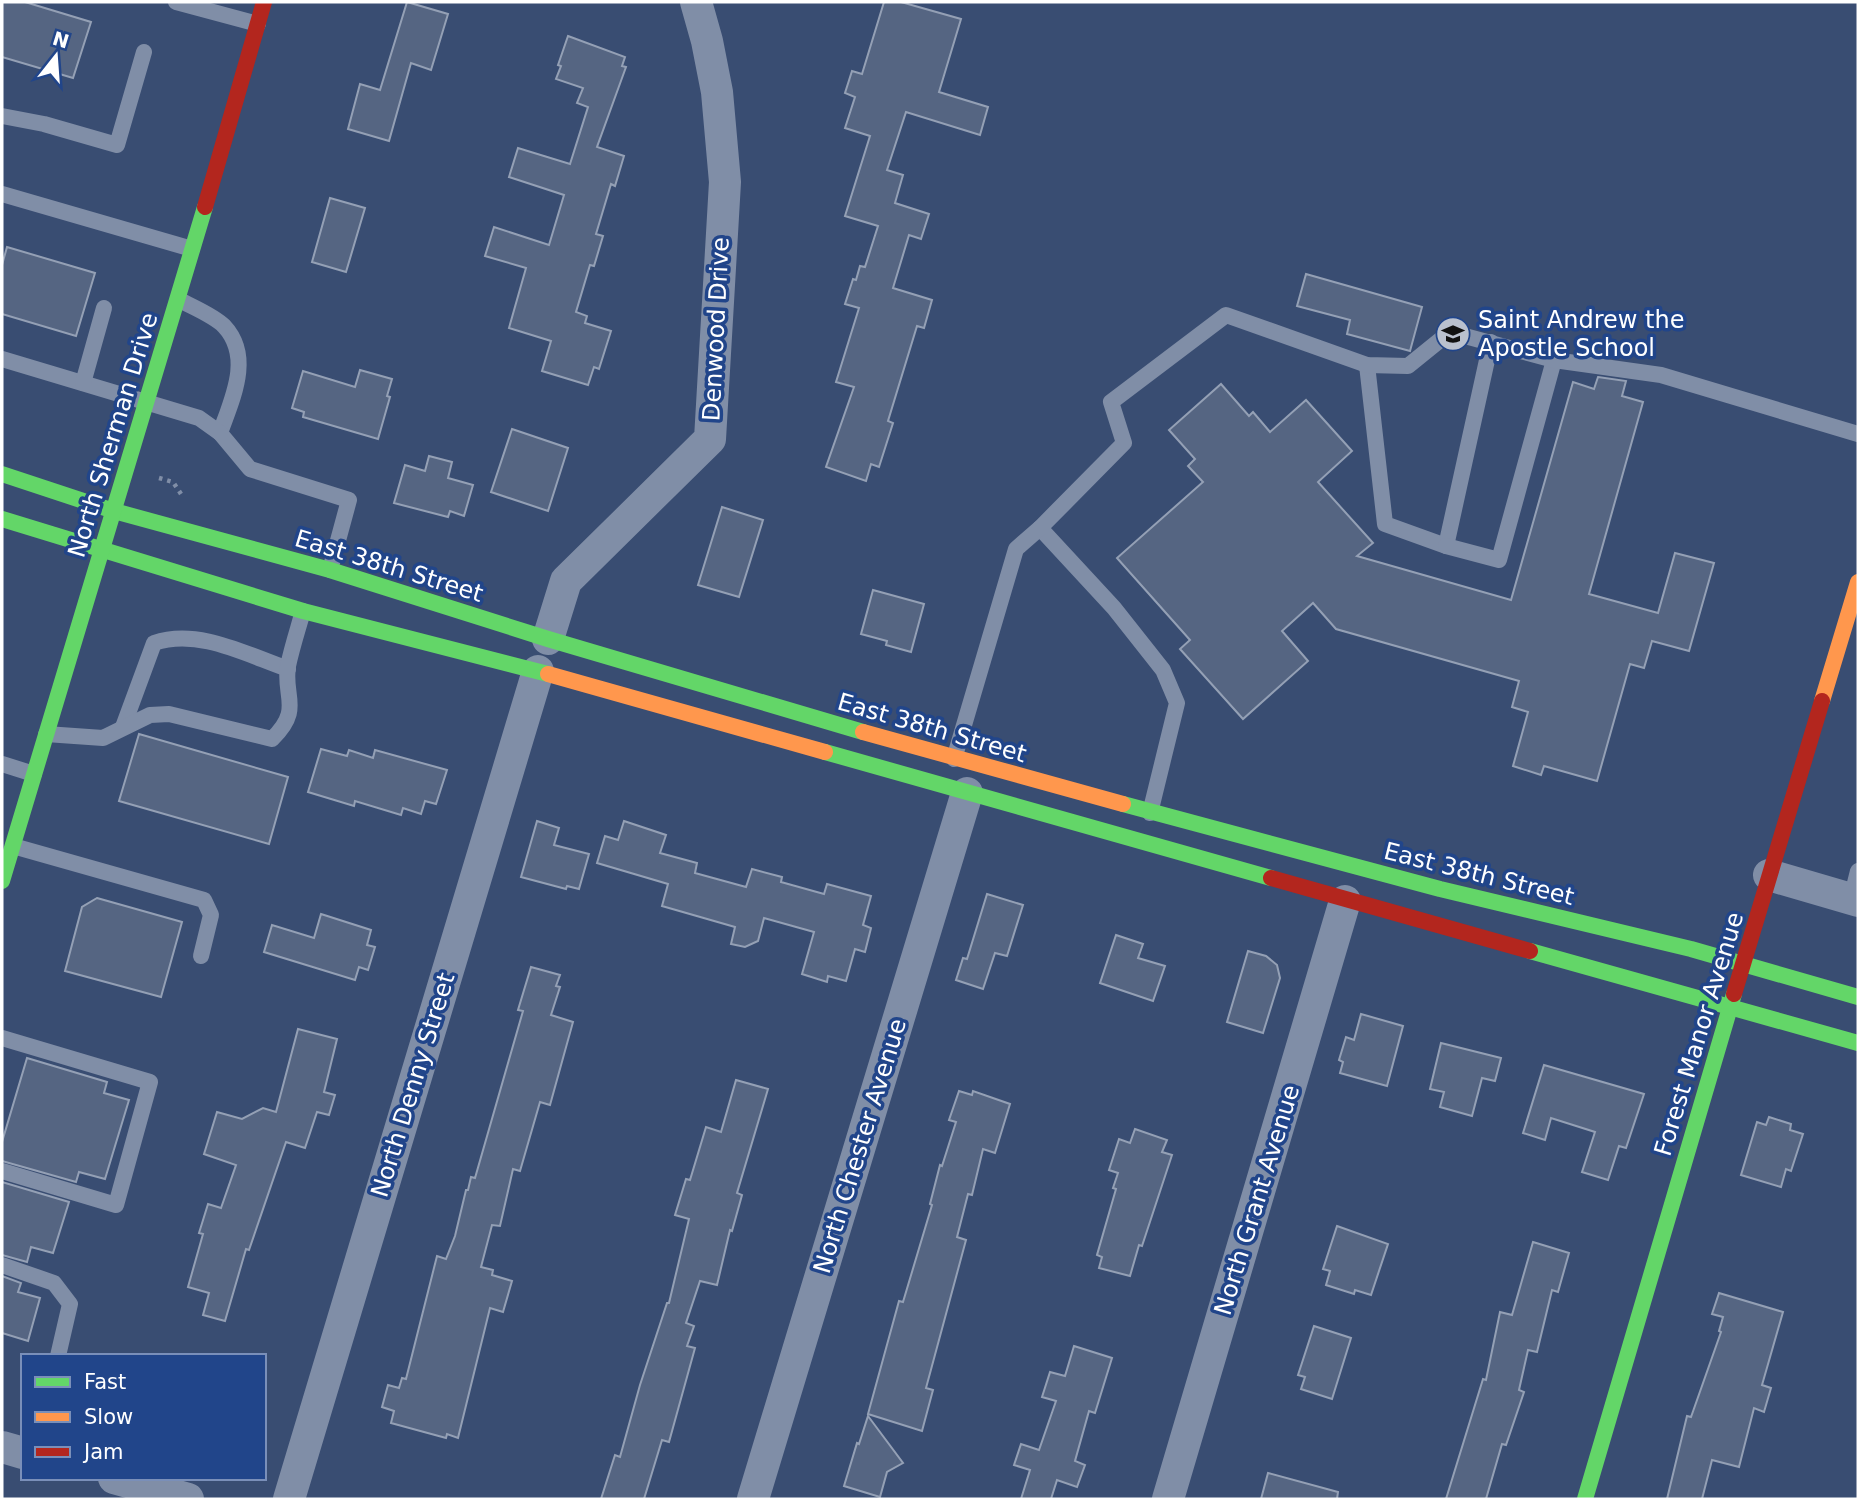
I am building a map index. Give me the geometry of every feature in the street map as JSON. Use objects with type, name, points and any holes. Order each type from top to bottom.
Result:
[{"type":"main road","name":"North Sherman Drive","points":[[2,881],[178,299],[264,2]]},
{"type":"main road","name":"East 38th Street","points":[[2,474],[114,511],[330,570],[548,639],[954,759],[1440,890],[1691,949],[1858,997]]},
{"type":"main road","points":[[2,519],[303,611],[537,671],[1858,1044]]},
{"type":"main road","name":"Forest Manor Avenue","points":[[1585,1499],[1858,583]]},
{"type":"street","name":"Denwood Drive","points":[[548,639],[566,581],[710,439],[725,182],[717,92],[696,2]]},
{"type":"street","name":"North Denny Street","points":[[289,1499],[537,671]]},
{"type":"street","name":"North Chester Avenue","points":[[754,1499],[967,793]]},
{"type":"street","points":[[1769,875],[1856,890]]},
{"type":"street","name":"North Grant Avenue","points":[[1168,1499],[1345,901]]},
{"type":"street","points":[[2,1447],[21,1452]]},
{"type":"street","points":[[121,1480],[188,1499]]},
{"type":"lane","points":[[176,2],[258,24]]},
{"type":"lane","points":[[2,116],[44,124],[117,145],[144,52]]},
{"type":"lane","points":[[2,194],[192,249]]},
{"type":"lane","points":[[178,299],[223,324],[237,342],[240,358],[236,386],[220,433]]},
{"type":"lane","points":[[83,383],[104,308]]},
{"type":"lane","points":[[954,759],[1016,549],[1124,443],[1111,402],[1226,314],[1367,365],[1408,366],[1450,332],[1554,359],[1661,375],[1858,434]]},
{"type":"lane","points":[[1446,547],[1491,342]]},
{"type":"lane","points":[[2,359],[199,418],[220,433],[250,469],[349,500],[330,570]]},
{"type":"lane","points":[[1367,365],[1384,524],[1446,547],[1499,560],[1554,359]]},
{"type":"lane","points":[[1040,528],[1122,618],[1163,670],[1177,703],[1150,813]]},
{"type":"lane","points":[[46,734],[103,738],[150,715],[169,714],[272,739],[283,728],[291,703],[288,669],[303,611]]},
{"type":"lane","points":[[123,727],[154,643],[172,637],[200,639],[288,669]]},
{"type":"lane","points":[[2,764],[34,774]]},
{"type":"lane","points":[[13,846],[204,900],[211,915],[201,956]]},
{"type":"lane","points":[[2,1038],[150,1082],[116,1205],[2,1171]]},
{"type":"lane","points":[[2,1265],[54,1283],[70,1304],[58,1354]]},
{"type":"building","points":[[2,2],[25,2],[91,22],[73,78],[2,57]]},
{"type":"building","points":[[407,2],[448,14],[431,70],[411,63],[389,141],[348,129],[360,84],[380,90]]},
{"type":"building","points":[[884,2],[901,2],[961,19],[939,92],[988,107],[980,135],[906,112],[887,170],[903,175],[895,203],[929,214],[921,239],[909,235],[893,288],[932,300],[924,328],[917,326],[888,421],[893,423],[879,467],[871,464],[866,481],[826,467],[854,387],[836,382],[859,308],[845,304],[860,266],[865,267],[878,226],[845,216],[870,136],[845,128],[855,97],[845,93],[852,71],[862,74]]},
{"type":"building","points":[[568,36],[625,57],[622,66],[626,67],[597,147],[624,156],[615,186],[611,184],[596,234],[603,236],[594,266],[590,265],[576,312],[587,316],[585,323],[611,331],[599,369],[594,367],[588,385],[542,371],[551,341],[509,328],[526,268],[485,256],[494,227],[549,245],[564,195],[509,177],[518,148],[570,164],[588,107],[577,103],[583,88],[556,79]]},
{"type":"building","points":[[330,198],[365,208],[346,272],[312,262]]},
{"type":"building","points":[[7,247],[95,273],[76,336],[2,314],[2,265]]},
{"type":"building","points":[[1306,274],[1422,307],[1410,351],[1347,334],[1350,320],[1297,306]]},
{"type":"building","points":[[360,370],[392,379],[387,396],[390,397],[378,439],[303,417],[304,412],[292,408],[303,371],[355,387]]},
{"type":"building","points":[[1598,377],[1626,381],[1622,396],[1643,402],[1589,594],[1658,613],[1675,553],[1714,563],[1689,651],[1652,641],[1644,668],[1630,664],[1597,781],[1544,766],[1541,775],[1513,766],[1528,712],[1512,707],[1519,681],[1336,629],[1313,603],[1282,631],[1308,661],[1243,719],[1180,649],[1190,640],[1117,558],[1203,482],[1188,466],[1195,459],[1169,430],[1221,384],[1249,416],[1253,412],[1270,432],[1306,400],[1352,451],[1318,482],[1373,543],[1357,556],[1511,600],[1573,382],[1594,389]]},
{"type":"building","points":[[512,429],[568,448],[548,511],[491,492]]},
{"type":"building","points":[[429,456],[452,462],[448,478],[473,485],[464,516],[450,511],[448,517],[394,503],[405,465],[425,471]]},
{"type":"building","points":[[722,507],[763,520],[739,597],[698,585]]},
{"type":"building","points":[[873,590],[924,604],[911,652],[886,645],[887,641],[861,634]]},
{"type":"building","points":[[139,734],[288,777],[269,844],[119,801]]},
{"type":"building","points":[[321,749],[347,756],[349,750],[373,758],[375,750],[447,770],[436,804],[425,801],[421,814],[403,808],[401,815],[355,801],[354,806],[308,792]]},
{"type":"building","points":[[537,821],[559,828],[554,845],[589,854],[579,889],[567,886],[566,889],[521,877]]},
{"type":"building","points":[[624,821],[666,835],[660,853],[697,863],[695,873],[746,887],[752,869],[782,877],[781,882],[824,894],[827,884],[871,896],[863,925],[871,928],[865,952],[855,949],[846,981],[828,976],[827,982],[802,974],[814,932],[764,918],[758,941],[745,947],[731,944],[735,927],[662,906],[668,884],[597,863],[605,836],[618,840]]},
{"type":"building","points":[[987,894],[1023,905],[1007,956],[995,953],[983,989],[956,980],[963,958],[967,959]]},
{"type":"building","points":[[97,898],[182,922],[161,997],[65,971],[82,907]]},
{"type":"building","points":[[321,914],[371,930],[367,945],[375,947],[368,970],[359,967],[355,980],[264,952],[272,925],[314,938]]},
{"type":"building","points":[[1116,935],[1143,944],[1138,958],[1165,966],[1153,1001],[1100,983]]},
{"type":"building","points":[[1248,951],[1266,956],[1277,965],[1280,978],[1263,1033],[1227,1022]]},
{"type":"building","points":[[531,967],[560,975],[556,986],[560,987],[551,1015],[573,1022],[550,1105],[540,1102],[520,1171],[513,1169],[500,1226],[492,1225],[481,1267],[493,1270],[492,1275],[512,1281],[503,1312],[490,1308],[458,1438],[447,1434],[446,1438],[391,1423],[394,1411],[382,1407],[388,1385],[399,1388],[402,1378],[406,1379],[437,1256],[446,1259],[455,1236],[466,1190],[471,1177],[475,1178],[523,1011],[518,1010]]},
{"type":"building","points":[[1361,1014],[1403,1026],[1387,1086],[1340,1073],[1343,1062],[1339,1060],[1346,1037],[1354,1040]]},
{"type":"building","points":[[298,1029],[337,1039],[324,1092],[335,1095],[329,1115],[317,1112],[305,1148],[286,1142],[249,1250],[246,1249],[225,1321],[203,1315],[209,1293],[188,1287],[203,1234],[199,1233],[208,1204],[221,1208],[236,1165],[204,1154],[217,1112],[242,1119],[263,1108],[276,1112]]},
{"type":"building","points":[[1441,1043],[1501,1058],[1495,1081],[1482,1078],[1472,1116],[1440,1107],[1444,1092],[1430,1089]]},
{"type":"building","points":[[27,1058],[107,1082],[104,1093],[129,1100],[105,1179],[79,1172],[76,1182],[2,1161],[2,1142]]},
{"type":"building","points":[[1544,1065],[1644,1094],[1626,1148],[1619,1146],[1608,1180],[1582,1172],[1595,1132],[1551,1118],[1545,1140],[1523,1133]]},
{"type":"building","points":[[736,1080],[768,1089],[737,1193],[742,1195],[732,1231],[730,1230],[717,1285],[700,1281],[686,1323],[694,1326],[687,1346],[695,1348],[669,1442],[662,1440],[644,1499],[601,1499],[615,1455],[620,1457],[640,1385],[669,1303],[689,1219],[675,1215],[686,1179],[690,1180],[706,1127],[721,1132]]},
{"type":"building","points":[[959,1091],[972,1095],[973,1091],[1010,1104],[995,1153],[983,1149],[972,1195],[968,1194],[957,1237],[966,1240],[926,1388],[933,1390],[922,1431],[868,1414],[899,1301],[903,1302],[932,1205],[930,1204],[940,1165],[942,1166],[956,1122],[949,1120]]},
{"type":"building","points":[[1769,1117],[1791,1124],[1790,1130],[1803,1134],[1791,1171],[1786,1169],[1781,1187],[1741,1175],[1757,1122],[1766,1125]]},
{"type":"building","points":[[1135,1129],[1167,1140],[1162,1152],[1172,1155],[1130,1276],[1099,1268],[1102,1257],[1097,1255],[1116,1189],[1113,1188],[1118,1173],[1109,1170],[1119,1139],[1130,1143]]},
{"type":"building","points":[[2,1182],[69,1202],[53,1253],[31,1247],[27,1262],[2,1255]]},
{"type":"building","points":[[1337,1226],[1388,1244],[1371,1295],[1355,1290],[1354,1294],[1326,1285],[1330,1271],[1323,1269]]},
{"type":"building","points":[[1533,1242],[1569,1253],[1558,1292],[1552,1290],[1537,1352],[1528,1350],[1519,1390],[1524,1392],[1506,1445],[1502,1444],[1486,1499],[1446,1499],[1483,1379],[1486,1380],[1500,1312],[1512,1315]]},
{"type":"building","points":[[2,1276],[21,1283],[18,1292],[40,1298],[28,1341],[2,1333]]},
{"type":"building","points":[[1719,1293],[1783,1312],[1762,1385],[1771,1388],[1764,1412],[1754,1408],[1739,1467],[1712,1460],[1702,1499],[1667,1499],[1687,1416],[1691,1417],[1721,1332],[1719,1331],[1723,1317],[1712,1314]]},
{"type":"building","points":[[1314,1326],[1351,1338],[1332,1399],[1301,1389],[1305,1377],[1298,1375]]},
{"type":"building","points":[[1074,1346],[1112,1358],[1095,1413],[1089,1411],[1075,1461],[1085,1465],[1077,1487],[1057,1480],[1051,1499],[1021,1499],[1030,1470],[1014,1465],[1021,1444],[1039,1450],[1056,1401],[1042,1397],[1050,1372],[1065,1376]]},
{"type":"building","points":[[868,1416],[903,1463],[887,1472],[880,1497],[844,1486]]},
{"type":"building","points":[[1268,1473],[1338,1492],[1337,1499],[1261,1499]]},
{"type":"traffic: fast","points":[[2,881],[205,207]]},
{"type":"traffic: fast","points":[[2,474],[114,511],[330,570],[548,639],[863,732]]},
{"type":"traffic: fast","points":[[2,519],[303,611],[548,674]]},
{"type":"traffic: fast","points":[[825,752],[1271,878]]},
{"type":"traffic: fast","points":[[1123,804],[1440,889],[1691,949],[1858,997]]},
{"type":"traffic: fast","points":[[1530,951],[1858,1043]]},
{"type":"traffic: fast","points":[[1585,1499],[1734,994]]},
{"type":"traffic: slow","points":[[1822,701],[1858,582]]},
{"type":"traffic: slow","points":[[548,674],[825,752]]},
{"type":"traffic: slow","points":[[863,732],[1123,804]]},
{"type":"traffic: jam","points":[[205,207],[264,2]]},
{"type":"traffic: jam","points":[[1734,994],[1822,701]]},
{"type":"traffic: jam","points":[[1271,878],[1530,951]]},
{"type":"place","name":"Saint Andrew the Apostle School","points":[[1453,334]]}]
